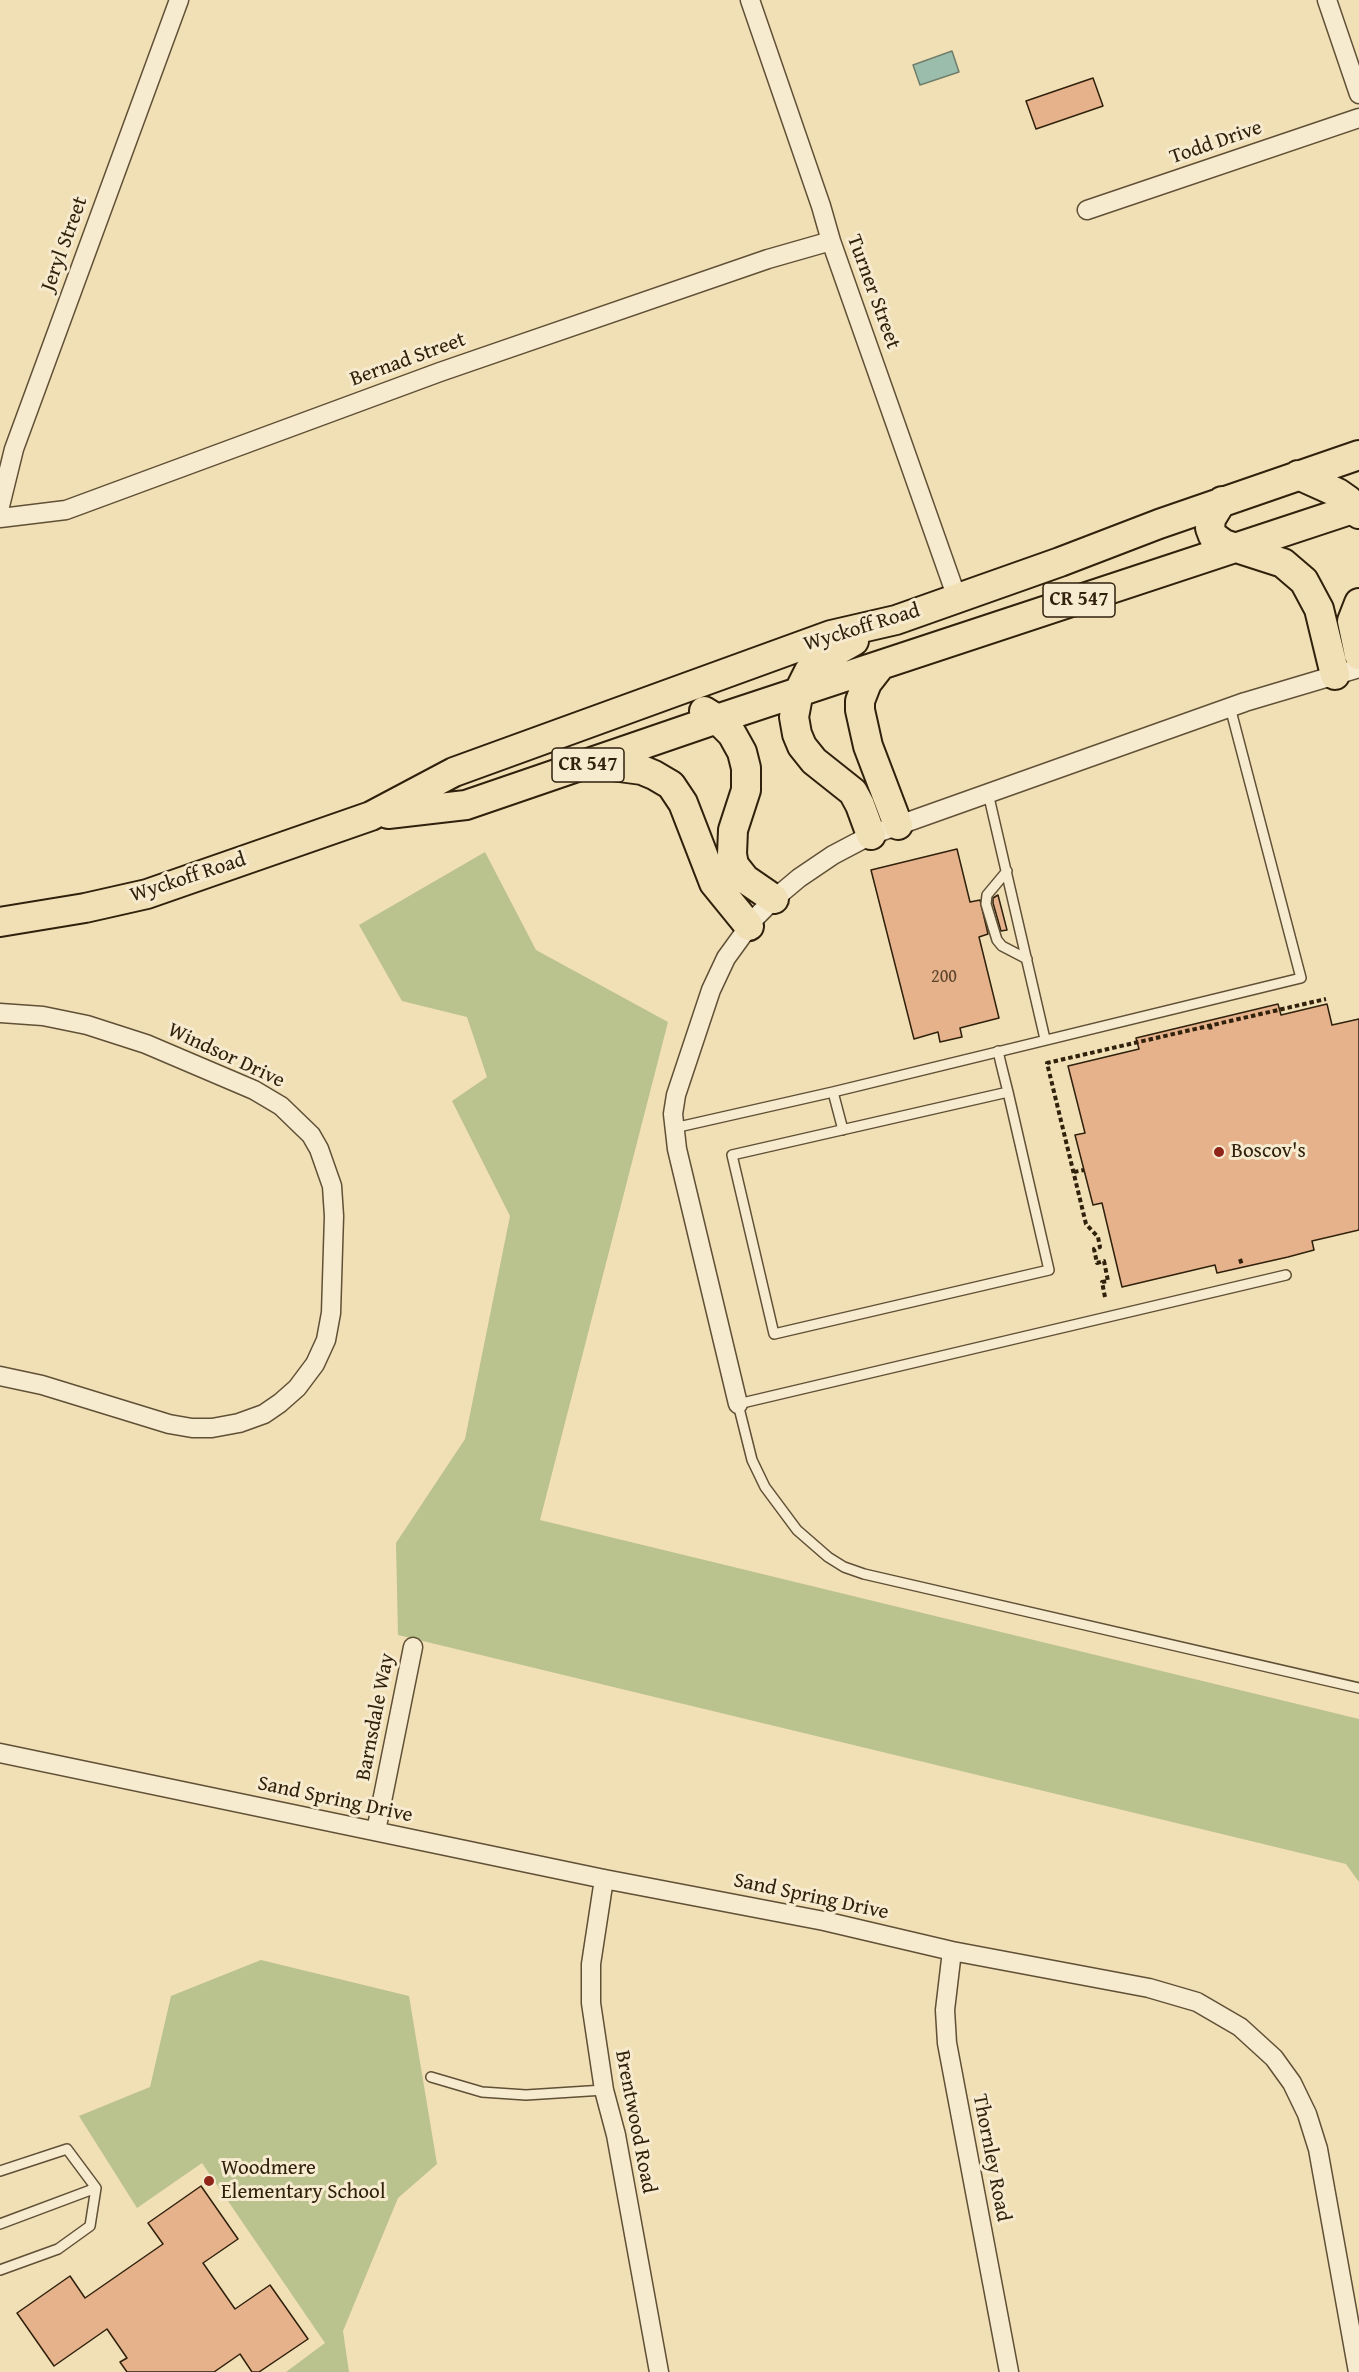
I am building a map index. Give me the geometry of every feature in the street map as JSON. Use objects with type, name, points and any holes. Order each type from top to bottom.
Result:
[{"type":"main road","name":"Wyckoff Road","points":[[0,922],[86,908],[147,894],[371,816],[454,772],[831,635],[896,620],[1222,501],[1359,455]]},
{"type":"main road","points":[[1298,475],[1328,487],[1348,500],[1358,510]]},
{"type":"main road","points":[[1222,501],[1211,519],[1211,532],[1220,542],[1283,563],[1304,581],[1347,672]]},
{"type":"main road","name":"Wyckoff Road","points":[[371,816],[466,805],[592,764],[717,718],[1358,510]]},
{"type":"main road","points":[[1359,603],[1352,621],[1359,655]]},
{"type":"main road","points":[[871,835],[860,805],[852,792],[814,760],[802,746],[794,717],[799,691],[809,671],[822,659],[896,620]]},
{"type":"main road","points":[[880,665],[867,683],[860,701],[860,710],[868,746],[898,825]]},
{"type":"main road","points":[[662,697],[692,705],[717,718],[735,739],[742,752],[746,768],[746,790],[733,830],[734,865],[745,879],[774,899]]},
{"type":"main road","points":[[592,764],[642,770],[672,785],[683,803],[714,884],[749,926]]},
{"type":"street","name":"Jeryl Street","points":[[0,506],[14,449],[179,0]]},
{"type":"street","name":"Turner Street","points":[[750,0],[831,241],[957,598]]},
{"type":"street","points":[[1327,0],[1359,94]]},
{"type":"street","name":"Todd Drive","points":[[1087,210],[1359,118]]},
{"type":"street","name":"Bernad Street","points":[[0,518],[50,514],[66,510],[440,372],[768,259],[831,241]]},
{"type":"street","points":[[738,1404],[677,1149],[674,1128],[676,1095],[704,1009],[720,970],[749,926],[774,899],[816,866],[871,835],[1230,707],[1347,672]]},
{"type":"street","name":"Windsor Drive","points":[[0,1012],[43,1016],[87,1025],[147,1044],[254,1090],[281,1106],[311,1135],[319,1149],[332,1186],[334,1216],[332,1313],[326,1340],[315,1364],[297,1388],[264,1414],[239,1423],[212,1428],[192,1428],[169,1424],[42,1384],[0,1376]]},
{"type":"street","name":"Barnsdale Way","points":[[376,1831],[413,1647]]},
{"type":"street","name":"Sand Spring Drive","points":[[0,1753],[604,1879],[824,1921],[952,1951],[1149,1988],[1197,2002],[1240,2026],[1275,2058],[1292,2083],[1313,2133],[1358,2372]]},
{"type":"street","name":"Brentwood Road","points":[[604,1879],[591,1964],[591,2003],[604,2090],[616,2135],[659,2372]]},
{"type":"street","name":"Thornley Road","points":[[952,1951],[945,2010],[947,2043],[1009,2372]]},
{"type":"lane","points":[[674,1128],[833,1092],[1301,978],[1230,707]]},
{"type":"lane","points":[[988,793],[1045,1039]]},
{"type":"lane","points":[[1007,871],[987,895],[986,904],[997,940],[1002,946],[1027,959]]},
{"type":"lane","points":[[998,1051],[1008,1092],[1049,1270],[774,1334],[732,1155],[1008,1092]]},
{"type":"lane","points":[[833,1092],[843,1130]]},
{"type":"lane","points":[[1286,1275],[738,1404],[752,1460],[765,1487],[797,1530],[828,1557],[844,1567],[864,1575],[1359,1688]]},
{"type":"lane","points":[[431,2077],[482,2092],[526,2095],[604,2090]]},
{"type":"lane","points":[[0,2171],[67,2149],[96,2187],[90,2226],[58,2249],[0,2270]]},
{"type":"lane","points":[[0,2224],[96,2187]]},
{"type":"path","points":[[1105,1297],[1102,1282],[1108,1281],[1104,1261],[1097,1263],[1094,1249],[1100,1248],[1098,1237],[1086,1224],[1047,1063],[1326,999]]},
{"type":"path","points":[[1210,1025],[1211,1032]]},
{"type":"path","points":[[1074,1172],[1084,1170]]},
{"type":"path","points":[[1240,1259],[1242,1265]]},
{"type":"green space","points":[[485,852],[536,950],[668,1022],[540,1520],[1359,1719],[1359,1882],[1346,1864],[398,1635],[396,1543],[465,1439],[510,1216],[452,1101],[487,1077],[467,1017],[402,1001],[359,925]]},
{"type":"green space","points":[[261,1960],[409,1996],[437,2164],[398,2198],[343,2331],[349,2372],[286,2372],[325,2343],[202,2163],[137,2208],[79,2116],[150,2087],[171,1996]]},
{"type":"shaded area","points":[[952,51],[959,72],[920,85],[913,65]]},
{"type":"building","points":[[1093,78],[1103,106],[1036,129],[1026,101]]},
{"type":"building","points":[[957,849],[970,902],[980,900],[988,934],[979,937],[999,1018],[960,1028],[962,1037],[940,1042],[938,1032],[914,1039],[871,870]]},
{"type":"building","points":[[998,895],[1007,930],[1001,931],[993,903],[993,898]]},
{"type":"building","name":"Boscov's","points":[[1278,1004],[1281,1015],[1327,1004],[1332,1025],[1359,1019],[1359,1230],[1312,1241],[1314,1250],[1288,1257],[1217,1273],[1215,1265],[1122,1287],[1102,1203],[1093,1205],[1075,1135],[1085,1133],[1068,1066],[1139,1049],[1136,1038]]},
{"type":"building","points":[[201,2186],[238,2239],[203,2263],[235,2309],[270,2285],[308,2339],[259,2372],[252,2372],[240,2354],[214,2372],[127,2372],[120,2362],[127,2358],[107,2329],[54,2366],[17,2313],[70,2276],[85,2298],[163,2244],[148,2223]]},
{"type":"place","name":"Boscov's","points":[[1219,1152]]},
{"type":"place","name":"Woodmere Elementary School","points":[[209,2181]]}]
